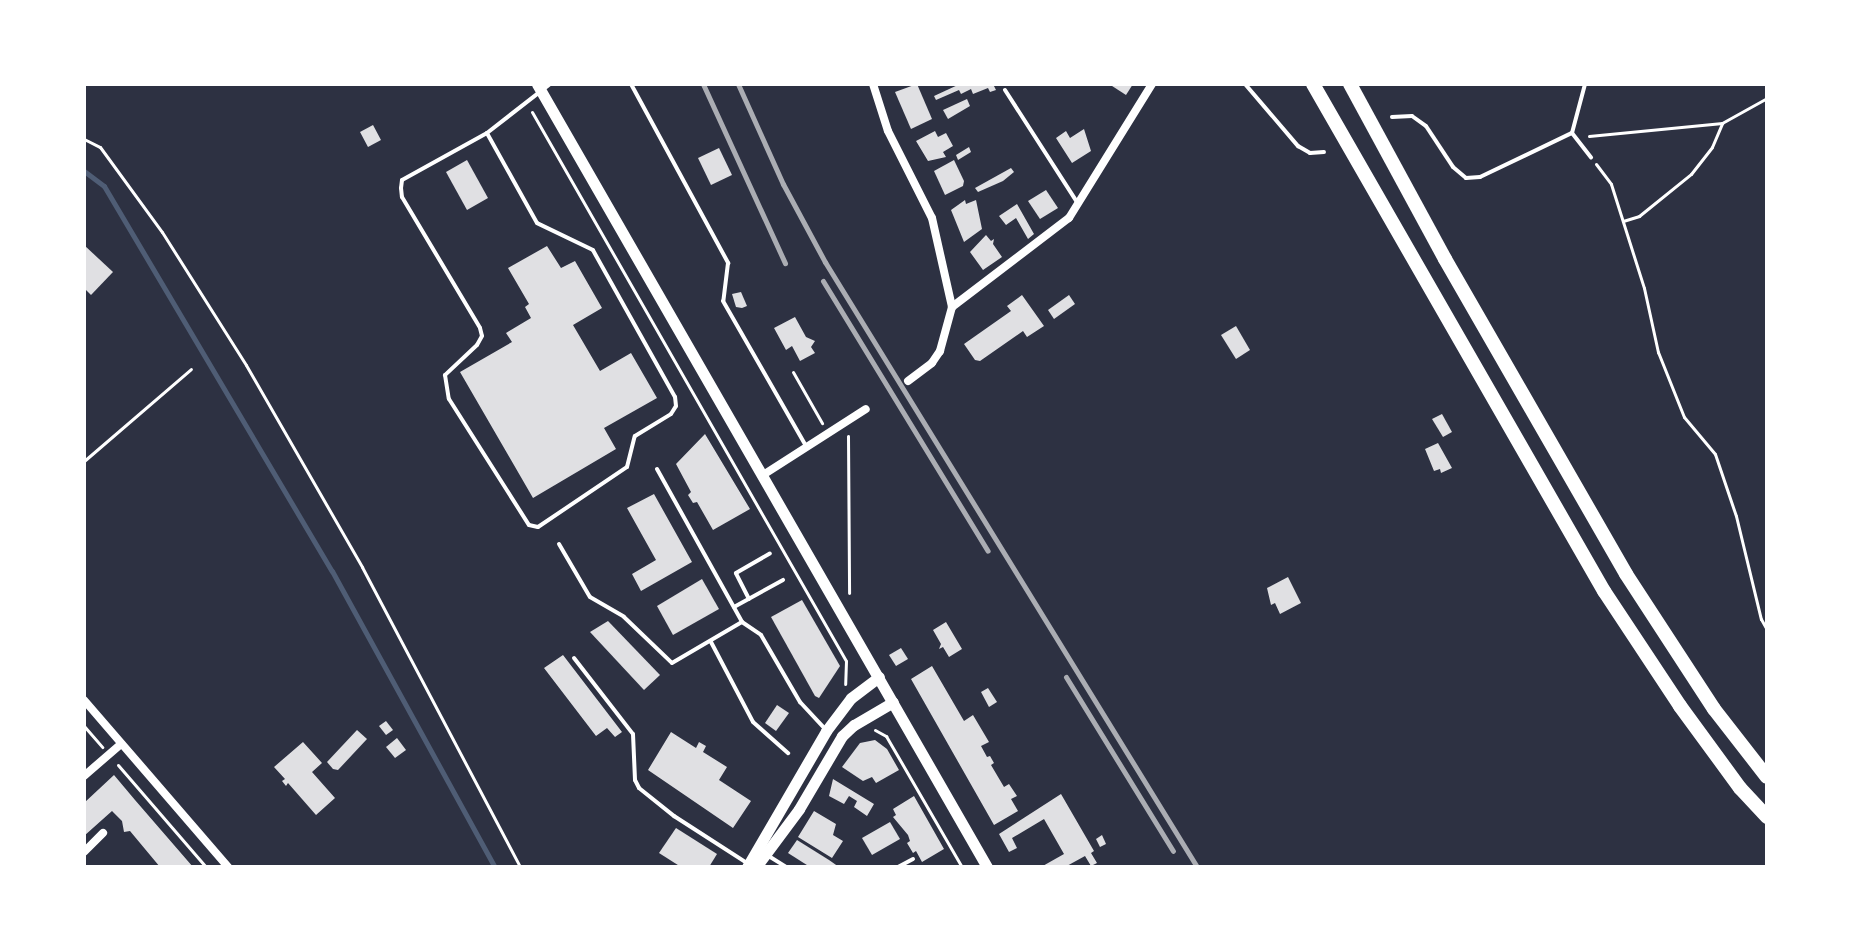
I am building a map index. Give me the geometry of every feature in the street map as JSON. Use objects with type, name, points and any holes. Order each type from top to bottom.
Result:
[{"type":"highway","points":[[1301,84],[1340,133]]},
{"type":"highway","points":[[1313,84],[1604,591],[1680,706],[1740,788],[1767,817]]},
{"type":"highway","points":[[1350,84],[1445,259],[1626,574],[1714,709],[1767,777]]},
{"type":"street","points":[[873,84],[888,131],[932,218],[940,241],[952,307],[940,351],[932,363],[908,381]]},
{"type":"street","points":[[952,307],[1069,218],[1152,84]]},
{"type":"street","points":[[543,87],[987,867]]},
{"type":"street","points":[[763,475],[866,409]]},
{"type":"street","points":[[751,866],[826,731],[851,698],[879,677]]},
{"type":"street","points":[[84,700],[228,867]]},
{"type":"street","points":[[751,866],[767,855],[799,809],[842,736],[854,725],[893,702]]},
{"type":"street","points":[[84,776],[121,744]]},
{"type":"street","points":[[84,852],[103,833]]},
{"type":"lane","points":[[631,84],[728,263],[723,301],[806,447]]},
{"type":"lane","points":[[1245,84],[1298,146],[1310,153],[1324,152]]},
{"type":"lane","points":[[1392,117],[1412,116],[1426,126],[1453,167],[1466,178],[1480,177],[1572,133],[1585,84]]},
{"type":"lane","points":[[487,133],[537,223],[593,250],[675,397],[676,406],[671,414],[635,436],[627,467],[538,527],[529,525],[449,399],[445,375],[477,345],[482,336],[402,197],[401,188],[402,180],[487,133],[543,87]]},
{"type":"lane","points":[[1005,90],[1078,204]]},
{"type":"lane","points":[[1572,133],[1591,157]]},
{"type":"lane","points":[[657,469],[742,622],[761,635],[800,702],[826,731]]},
{"type":"lane","points":[[559,544],[590,597],[624,617],[672,663],[742,622]]},
{"type":"lane","points":[[749,599],[736,573],[770,553]]},
{"type":"lane","points":[[734,607],[783,580]]},
{"type":"lane","points":[[711,642],[753,722],[788,753]]},
{"type":"lane","points":[[574,658],[633,734],[635,780],[639,788],[674,816],[751,866]]},
{"type":"lane","points":[[767,855],[786,867]]},
{"type":"lane","points":[[898,867],[913,859]]},
{"type":"path","points":[[1579,142],[1590,136],[1637,129],[1722,123],[1767,98]]},
{"type":"path","points":[[527,103],[846,661],[848,675],[843,692]]},
{"type":"path","points":[[1622,221],[1639,216],[1691,174],[1712,147],[1722,123]]},
{"type":"path","points":[[84,139],[100,147],[162,232],[246,365],[362,567],[519,865]]},
{"type":"path","points":[[1591,157],[1611,184],[1644,288],[1658,352],[1684,417],[1715,454],[1736,516],[1757,604],[1767,630]]},
{"type":"path","points":[[84,461],[191,369]]},
{"type":"path","points":[[793,372],[822,423]]},
{"type":"path","points":[[848,436],[849,593]]},
{"type":"path","points":[[84,726],[206,867]]},
{"type":"path","points":[[875,730],[886,736],[962,867]]},
{"type":"building","points":[[917,84],[932,119],[911,129],[895,92]]},
{"type":"building","points":[[960,84],[993,84],[996,90],[990,92],[988,88],[973,94],[971,89],[961,94],[959,90],[936,100],[934,96]]},
{"type":"building","points":[[1109,84],[1133,84],[1126,95]]},
{"type":"building","points":[[967,99],[970,106],[948,119],[943,110]]},
{"type":"building","points":[[373,125],[381,140],[368,147],[360,132]]},
{"type":"building","points":[[1084,129],[1091,151],[1072,163],[1056,138],[1066,131],[1070,138]]},
{"type":"building","points":[[935,131],[938,137],[946,133],[953,146],[943,152],[946,157],[928,161],[916,141]]},
{"type":"building","points":[[969,147],[971,152],[958,160],[956,155]]},
{"type":"building","points":[[719,148],[732,175],[711,185],[698,158]]},
{"type":"building","points":[[467,160],[488,198],[467,210],[446,172]]},
{"type":"building","points":[[954,160],[964,181],[963,186],[945,195],[934,171]]},
{"type":"building","points":[[1011,168],[1014,172],[1003,181],[978,192],[975,188]]},
{"type":"building","points":[[1046,190],[1058,208],[1040,219],[1028,201]]},
{"type":"building","points":[[965,200],[966,204],[976,200],[982,229],[964,242],[951,210]]},
{"type":"building","points":[[1017,204],[1034,234],[1028,239],[1016,218],[1006,225],[999,216]]},
{"type":"building","points":[[986,235],[991,241],[994,239],[993,244],[1002,257],[983,270],[970,252]]},
{"type":"building","points":[[84,245],[113,272],[91,295],[84,288]]},
{"type":"building","points":[[547,246],[561,268],[575,261],[602,308],[573,325],[600,371],[631,353],[657,398],[604,428],[616,449],[533,498],[460,372],[512,342],[506,333],[531,318],[525,307],[529,304],[508,268]]},
{"type":"building","points":[[741,292],[747,306],[742,308],[736,307],[732,294]]},
{"type":"building","points":[[1022,295],[1044,326],[1027,337],[1023,331],[980,361],[975,360],[964,344],[1011,311],[1007,306]]},
{"type":"building","points":[[1069,295],[1075,304],[1054,319],[1048,310]]},
{"type":"building","points":[[795,317],[806,337],[815,341],[811,347],[815,353],[800,361],[792,346],[786,350],[774,328]]},
{"type":"building","points":[[1236,326],[1250,350],[1236,359],[1221,335]]},
{"type":"building","points":[[1442,414],[1452,432],[1443,437],[1432,419]]},
{"type":"building","points":[[705,434],[750,509],[713,530],[697,502],[693,503],[688,495],[691,492],[676,464]]},
{"type":"building","points":[[1438,443],[1452,468],[1441,473],[1440,469],[1434,471],[1425,449]]},
{"type":"building","points":[[654,494],[692,562],[641,591],[632,574],[656,560],[627,508]]},
{"type":"building","points":[[1288,577],[1301,603],[1280,614],[1275,603],[1271,605],[1267,588]]},
{"type":"building","points":[[702,579],[719,609],[673,635],[657,606]]},
{"type":"building","points":[[802,600],[840,666],[819,698],[815,696],[771,617]]},
{"type":"building","points":[[608,621],[660,675],[644,690],[590,632]]},
{"type":"building","points":[[946,622],[962,649],[949,657],[943,647],[939,649],[941,644],[933,630]]},
{"type":"building","points":[[901,648],[908,659],[896,666],[889,655]]},
{"type":"building","points":[[563,655],[622,732],[615,737],[607,728],[596,736],[544,668]]},
{"type":"building","points":[[932,666],[964,721],[973,715],[989,742],[981,746],[994,763],[991,765],[1004,787],[1009,784],[1017,796],[1011,799],[1018,811],[994,825],[911,679]]},
{"type":"building","points":[[988,688],[997,702],[989,707],[981,692]]},
{"type":"building","points":[[777,705],[789,713],[776,731],[765,723]]},
{"type":"building","points":[[386,721],[393,730],[386,735],[379,726]]},
{"type":"building","points":[[357,730],[367,739],[338,770],[333,769],[327,762]]},
{"type":"building","points":[[671,732],[696,748],[699,742],[706,746],[703,752],[727,767],[719,780],[751,801],[733,828],[648,770]]},
{"type":"building","points":[[397,738],[406,750],[395,758],[386,747]]},
{"type":"building","points":[[875,740],[887,749],[899,770],[876,783],[872,777],[863,781],[842,767],[860,743]]},
{"type":"building","points":[[303,742],[322,763],[312,772],[335,798],[316,815],[288,783],[286,786],[282,781],[285,779],[274,767]]},
{"type":"building","points":[[114,775],[193,867],[160,867],[130,831],[124,832],[122,821],[112,811],[84,836],[84,803]]},
{"type":"building","points":[[833,779],[874,804],[867,816],[854,807],[857,801],[849,796],[844,804],[829,796]]},
{"type":"building","points":[[1061,794],[1094,851],[1091,853],[1097,863],[1091,866],[1085,856],[1065,867],[1041,867],[1064,854],[1044,819],[1012,838],[1017,848],[1009,852],[999,834]]},
{"type":"building","points":[[914,796],[944,849],[922,862],[907,843],[910,841],[908,835],[893,817],[896,815],[893,809]]},
{"type":"building","points":[[814,811],[836,824],[833,835],[843,841],[832,858],[798,837]]},
{"type":"building","points":[[890,822],[900,839],[872,855],[862,838]]},
{"type":"building","points":[[676,828],[717,854],[709,867],[681,867],[659,853]]},
{"type":"building","points":[[1102,835],[1106,844],[1100,847],[1096,839]]},
{"type":"building","points":[[797,840],[839,867],[810,867],[788,853]]},
{"type":"waterway","points":[[84,171],[104,186],[332,571],[495,867]]},
{"type":"railway","points":[[703,84],[785,263]]},
{"type":"railway","points":[[738,84],[783,184],[825,262],[1197,867]]},
{"type":"railway","points":[[823,281],[988,551]]},
{"type":"railway","points":[[1066,677],[1173,851]]}]
